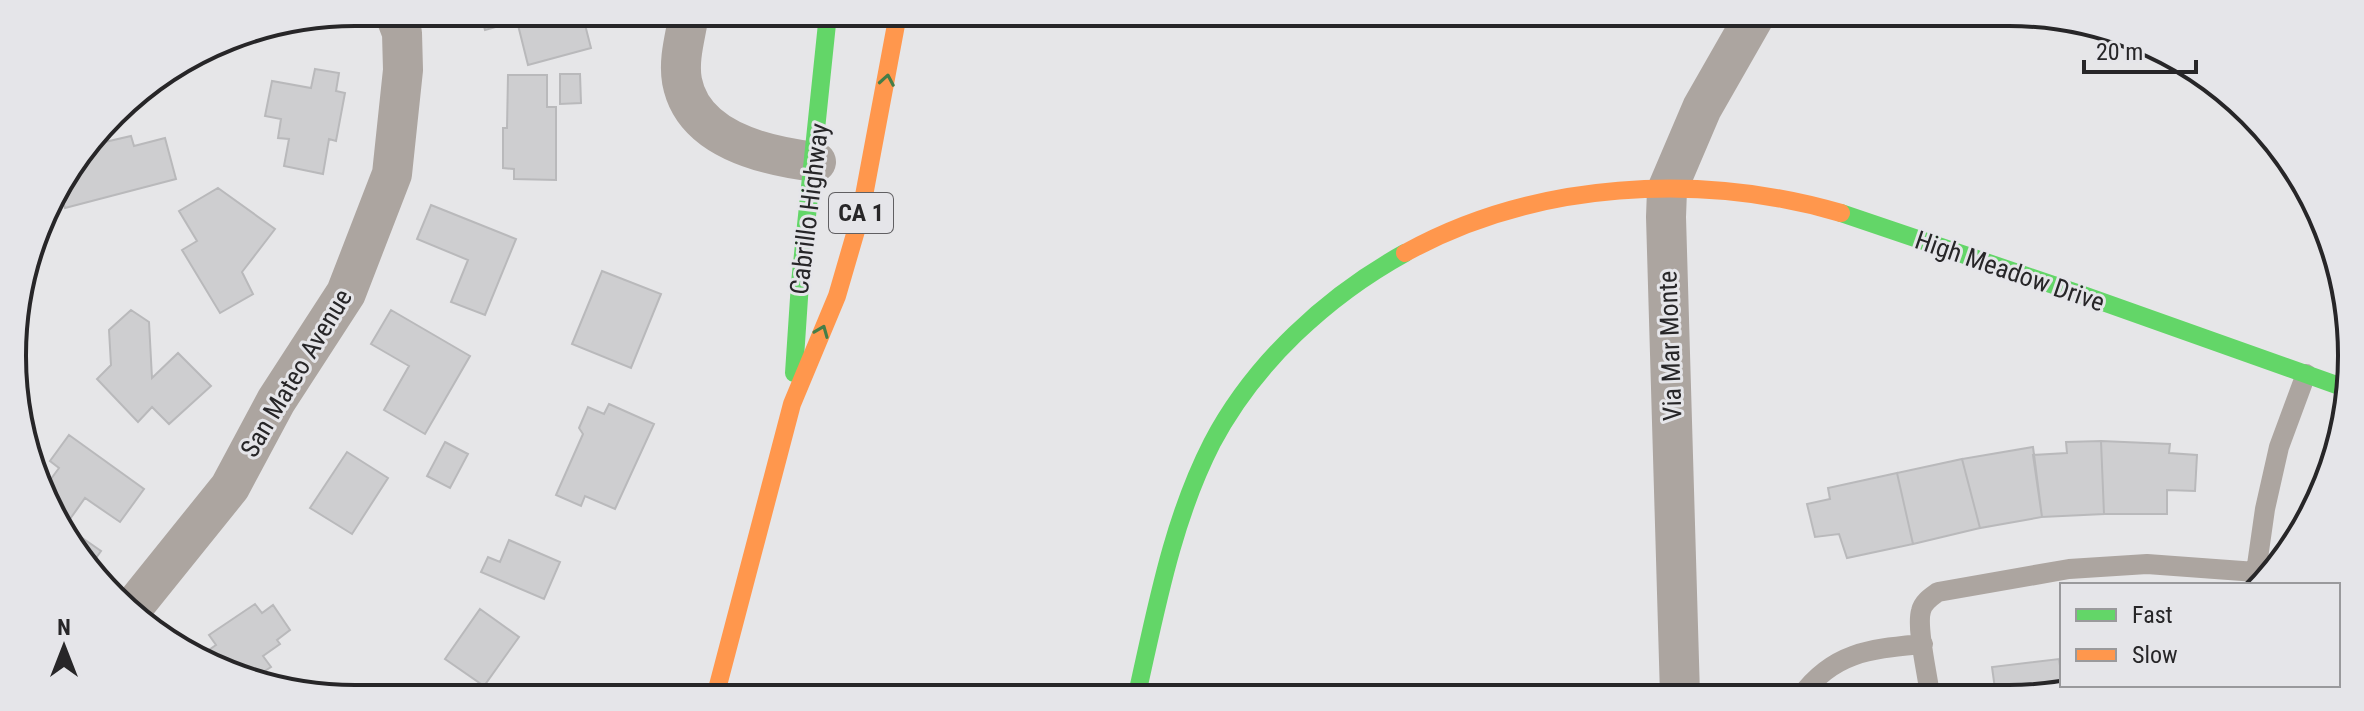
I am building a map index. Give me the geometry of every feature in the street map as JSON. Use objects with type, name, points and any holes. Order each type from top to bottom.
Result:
[{"type":"main road","name":"Cabrillo Highway","points":[[792,404],[796,315],[816,162],[827,26]]},
{"type":"main road","name":"Cabrillo Highway","points":[[718,685],[792,404],[837,296],[860,217],[896,26]]},
{"type":"main road","name":"High Meadow Drive","points":[[1139,685],[1166,565],[1190,494],[1213,442],[1244,394],[1279,350],[1322,310],[1379,267],[1445,231],[1526,202],[1587,192],[1667,190],[1745,193],[1808,204],[2336,385]]},
{"type":"street","name":"San Mateo Avenue","points":[[137,602],[230,487],[276,401],[346,293],[392,174],[403,70],[399,26]]},
{"type":"street","points":[[687,26],[681,61],[682,81],[698,115],[736,142],[759,152],[816,162]]},
{"type":"street","name":"Via Mar Monte","points":[[1680,685],[1667,190],[1702,108],[1749,26]]},
{"type":"lane","points":[[2262,565],[2265,509],[2279,447],[2306,374]]},
{"type":"lane","points":[[1929,685],[1921,609],[1938,592],[2069,569],[2147,564],[2256,573]]},
{"type":"lane","points":[[1809,685],[1814,677],[1839,660],[1868,650],[1923,644]]},
{"type":"building","points":[[518,26],[585,26],[591,48],[528,65]]},
{"type":"building","points":[[315,69],[339,73],[336,91],[345,93],[336,141],[329,139],[323,174],[284,166],[289,139],[278,138],[281,119],[265,116],[272,81],[311,88]]},
{"type":"building","points":[[560,74],[580,74],[581,103],[560,104]]},
{"type":"building","points":[[508,75],[547,75],[547,107],[556,107],[556,180],[514,179],[514,169],[503,168]]},
{"type":"building","points":[[131,136],[134,146],[165,138],[176,179],[65,208],[64,203],[70,191],[105,142]]},
{"type":"building","points":[[218,188],[275,229],[242,272],[253,294],[220,313],[182,250],[197,241],[179,211]]},
{"type":"building","points":[[431,205],[516,239],[485,315],[451,302],[468,260],[417,239]]},
{"type":"building","points":[[602,271],[661,294],[631,368],[572,344]]},
{"type":"building","points":[[131,310],[149,322],[152,378],[178,353],[211,386],[169,424],[152,407],[138,422],[97,379],[111,365],[109,330]]},
{"type":"building","points":[[391,310],[470,356],[425,434],[384,410],[409,366],[371,344]]},
{"type":"building","points":[[609,404],[654,424],[615,509],[585,496],[581,506],[556,495],[583,434],[579,428],[588,407],[604,414]]},
{"type":"building","points":[[69,435],[144,489],[120,522],[85,498],[70,519],[50,480],[59,468],[50,461]]},
{"type":"building","points":[[2101,441],[2170,444],[2169,453],[2197,455],[2195,491],[2167,490],[2167,514],[2104,514]]},
{"type":"building","points":[[2101,441],[2104,514],[2042,517],[2033,455],[2067,453],[2066,442]]},
{"type":"building","points":[[445,442],[468,454],[450,488],[427,476]]},
{"type":"building","points":[[2033,447],[2042,517],[1980,528],[1962,459]]},
{"type":"building","points":[[347,452],[388,478],[352,534],[310,508]]},
{"type":"building","points":[[1962,459],[1980,528],[1913,544],[1897,473]]},
{"type":"building","points":[[1897,473],[1913,544],[1847,558],[1839,534],[1815,537],[1807,504],[1830,499],[1828,488]]},
{"type":"building","points":[[81,537],[101,551],[96,558]]},
{"type":"building","points":[[509,540],[560,562],[544,599],[481,572],[488,557],[500,562]]},
{"type":"building","points":[[255,604],[262,613],[273,605],[290,630],[277,640],[280,644],[263,656],[271,667],[263,672],[208,650],[216,645],[209,635]]},
{"type":"building","points":[[480,609],[519,637],[485,685],[445,659]]},
{"type":"building","points":[[2059,659],[2060,681],[1994,685],[1992,667]]},
{"type":"traffic: fast","points":[[794,373],[800,283],[827,26]]},
{"type":"traffic: fast","points":[[1841,213],[2336,385]]},
{"type":"traffic: fast","points":[[1139,685],[1159,598],[1186,503],[1212,443],[1229,414],[1271,359],[1295,334],[1348,290],[1405,253]]},
{"type":"traffic: slow","points":[[792,404],[837,296],[860,217],[896,26]]},
{"type":"traffic: slow","points":[[1405,253],[1455,229],[1508,211],[1563,198],[1619,191],[1675,189],[1732,192],[1787,200],[1841,213]]},
{"type":"traffic: slow","points":[[718,685],[792,404]]}]
